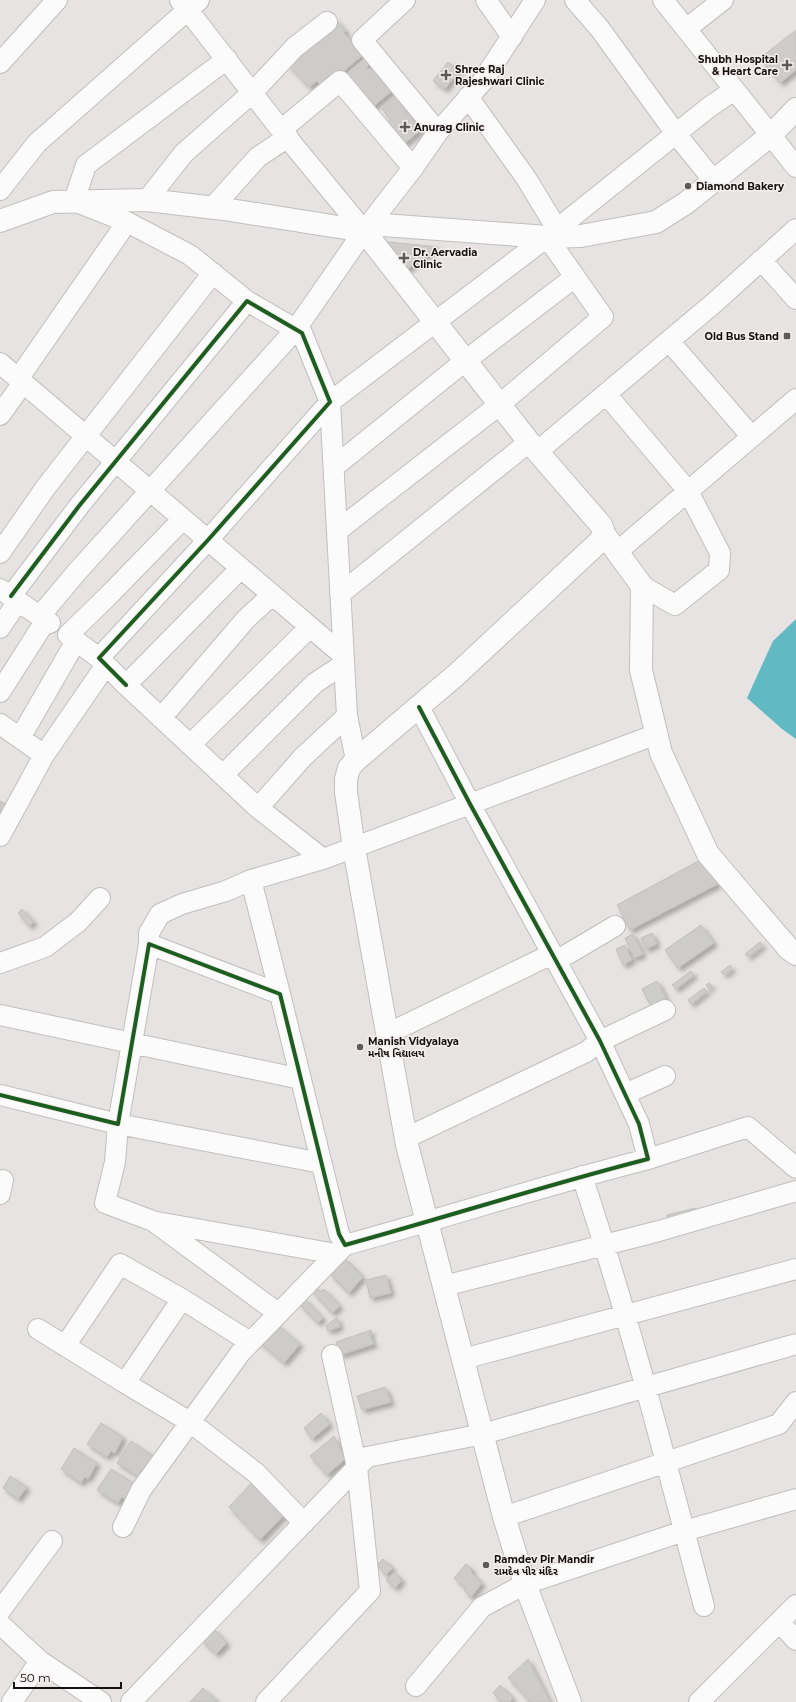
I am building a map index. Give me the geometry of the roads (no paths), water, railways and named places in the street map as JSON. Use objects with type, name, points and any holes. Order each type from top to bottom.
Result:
[{"type":"main road","points":[[0,221],[53,202],[147,200],[212,208],[364,231],[383,225],[552,233],[581,236],[656,222],[686,203],[714,181],[770,134],[796,109]]},
{"type":"main road","points":[[364,231],[533,447],[601,525],[604,534],[642,586],[641,670],[661,753],[708,854],[789,949],[796,954]]},
{"type":"main road","points":[[570,1702],[525,1584],[504,1517],[406,1138],[354,848],[346,792],[346,779],[349,768],[356,760],[456,676],[599,542],[604,534]]},
{"type":"street","points":[[0,63],[57,0]]},
{"type":"street","points":[[405,0],[362,40],[438,132]]},
{"type":"street","points":[[486,0],[512,37]]},
{"type":"street","points":[[0,692],[43,618],[76,573],[296,329],[364,231],[413,168],[438,132],[482,82],[535,0]]},
{"type":"street","points":[[575,0],[600,29],[676,134],[714,181]]},
{"type":"street","points":[[686,30],[723,0]]},
{"type":"street","points":[[0,190],[37,143],[189,3],[227,59],[284,133],[364,231]]},
{"type":"street","points":[[669,4],[686,30],[796,167]]},
{"type":"street","points":[[147,200],[184,153],[253,92],[295,47],[327,22]]},
{"type":"street","points":[[227,59],[86,164],[74,202],[128,222],[190,255],[247,301],[302,333],[330,402],[347,716],[356,760]]},
{"type":"street","points":[[212,208],[258,157],[340,81],[413,168]]},
{"type":"street","points":[[0,836],[44,755],[103,661],[330,402],[552,233],[676,134],[734,90]]},
{"type":"street","points":[[337,531],[500,404],[603,317],[575,277],[504,145],[468,97]]},
{"type":"street","points":[[0,415],[21,381],[128,222]]},
{"type":"street","points":[[340,594],[533,447],[606,394],[669,341],[796,229]]},
{"type":"street","points":[[761,260],[796,299]]},
{"type":"street","points":[[0,553],[46,487],[213,273]]},
{"type":"street","points":[[334,467],[465,361],[575,277]]},
{"type":"street","points":[[0,628],[10,595],[79,506],[247,301]]},
{"type":"street","points":[[669,341],[752,437]]},
{"type":"street","points":[[0,363],[310,627],[344,660]]},
{"type":"street","points":[[606,394],[688,491],[720,553],[719,570],[675,605],[642,586]]},
{"type":"street","points":[[617,552],[796,399]]},
{"type":"street","points":[[20,738],[72,638],[110,594],[182,518]]},
{"type":"street","points":[[126,685],[241,568]]},
{"type":"street","points":[[10,595],[103,661],[126,685],[258,808],[323,859]]},
{"type":"street","points":[[162,718],[246,619],[272,595]]},
{"type":"street","points":[[190,744],[310,627]]},
{"type":"street","points":[[223,775],[315,683],[344,660]]},
{"type":"street","points":[[419,707],[470,804],[600,1041],[639,1124],[648,1159]]},
{"type":"street","points":[[258,808],[303,757],[347,716]]},
{"type":"street","points":[[0,724],[44,755]]},
{"type":"street","points":[[656,734],[354,848],[323,859],[251,880],[226,891],[182,904],[160,914],[149,933],[149,944],[118,1124],[115,1162],[105,1203],[153,1221],[341,1249],[582,1176],[648,1159],[748,1127],[796,1168]]},
{"type":"street","points":[[251,880],[339,1234],[341,1249]]},
{"type":"street","points":[[0,963],[46,946],[78,922],[100,898]]},
{"type":"street","points":[[387,1034],[554,957],[615,926]]},
{"type":"street","points":[[149,944],[280,994]]},
{"type":"street","points":[[406,1138],[586,1052],[600,1041],[664,1010]]},
{"type":"street","points":[[0,1014],[301,1079]]},
{"type":"street","points":[[625,1094],[665,1076]]},
{"type":"street","points":[[0,1095],[118,1124],[321,1163]]},
{"type":"street","points":[[582,1176],[626,1315],[704,1606]]},
{"type":"street","points":[[444,1286],[605,1245],[795,1192]]},
{"type":"street","points":[[153,1221],[278,1313]]},
{"type":"street","points":[[124,1527],[141,1490],[241,1352],[341,1249]]},
{"type":"street","points":[[65,1346],[120,1264],[182,1299],[250,1342]]},
{"type":"street","points":[[463,1359],[796,1269]]},
{"type":"street","points":[[125,1383],[182,1299]]},
{"type":"street","points":[[38,1329],[190,1422],[256,1473],[304,1523]]},
{"type":"street","points":[[131,1702],[366,1457],[483,1434],[796,1344]]},
{"type":"street","points":[[266,1702],[370,1591],[357,1467],[332,1355]]},
{"type":"street","points":[[504,1517],[779,1424],[796,1402]]},
{"type":"street","points":[[416,1686],[482,1607],[525,1584],[684,1531],[796,1498]]},
{"type":"street","points":[[0,1611],[52,1541]]},
{"type":"street","points":[[699,1702],[796,1605]]},
{"type":"street","points":[[779,1622],[796,1640]]},
{"type":"street","points":[[0,1624],[40,1661],[101,1702]]},
{"type":"street","points":[[12,1702],[40,1661]]},
{"type":"water","points":[[796,619],[796,739],[782,729],[747,698],[773,641]]},
{"type":"place","name":"Shubh Hospital & Heart Care","points":[[787,65]]},
{"type":"place","name":"Shree Raj Rajeshwari Clinic","points":[[446,75]]},
{"type":"place","name":"Anurag Clinic","points":[[405,127]]},
{"type":"place","name":"Diamond Bakery","points":[[688,186]]},
{"type":"place","name":"Dr. Aervadia Clinic","points":[[404,258]]},
{"type":"place","name":"Old Bus Stand","points":[[787,336]]},
{"type":"place","name":"Manish Vidyalaya મનીષ વિદ્યાલય","points":[[360,1047]]},
{"type":"place","name":"Ramdev Pir Mandir રામદેવ પીર મંદિર","points":[[486,1565]]}]
